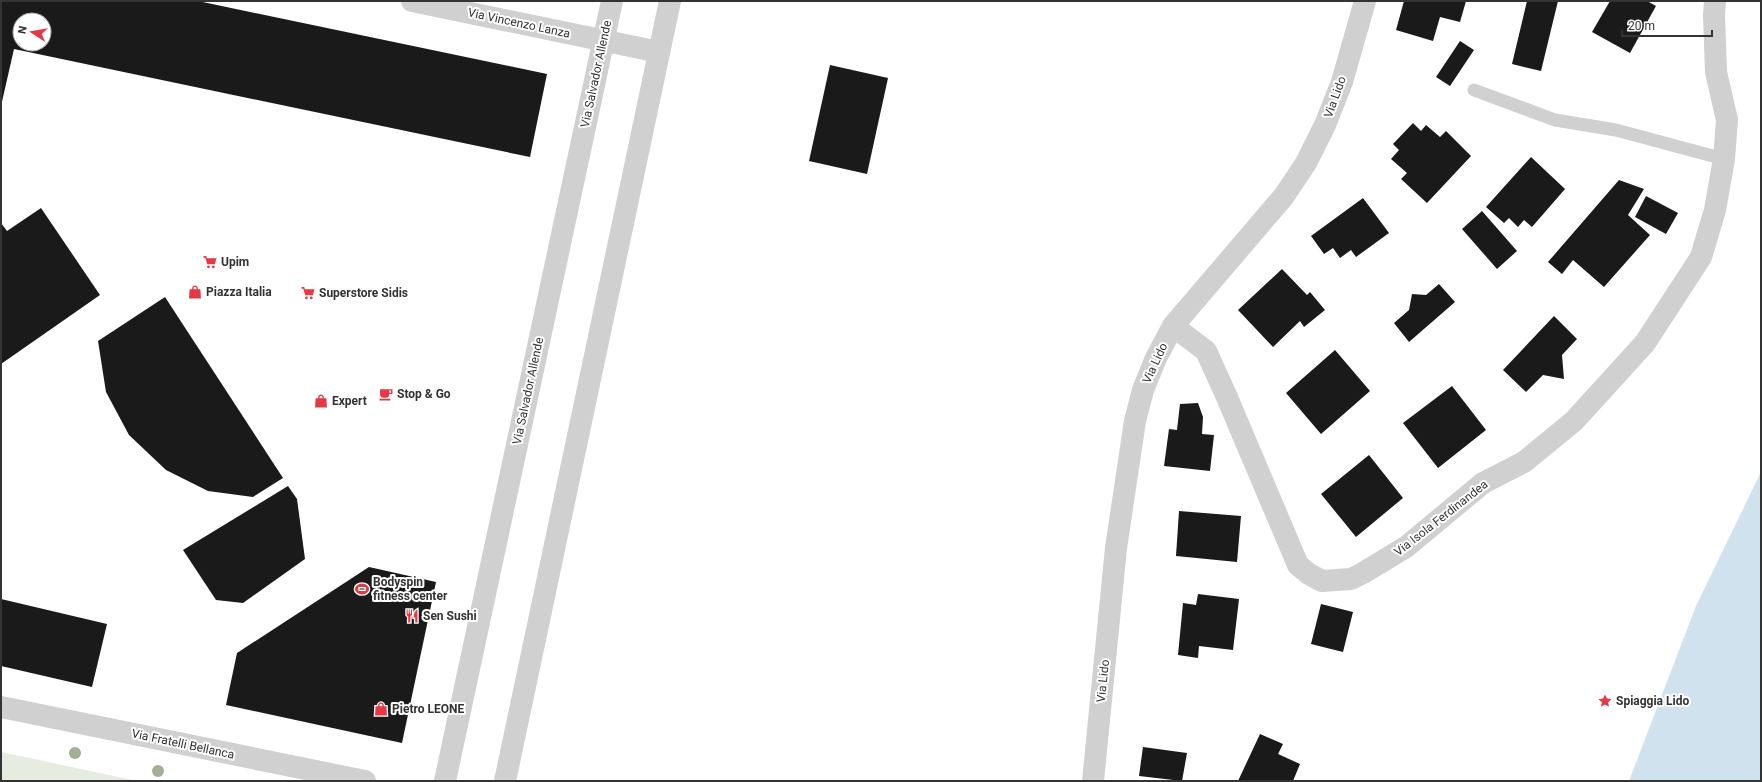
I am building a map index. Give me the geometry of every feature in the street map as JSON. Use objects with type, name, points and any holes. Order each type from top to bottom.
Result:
[{"type":"street","name":"Via Vincenzo Lanza","points":[[412,1],[659,52]]},
{"type":"street","name":"Via Salvador Allende","points":[[445,781],[612,1]]},
{"type":"street","points":[[505,781],[670,1]]},
{"type":"street","name":"Via Lido","points":[[1093,781],[1116,548],[1135,421],[1143,390],[1173,326],[1284,196],[1306,163],[1325,126],[1342,82],[1365,1]]},
{"type":"street","name":"Via Isola Ferdinandea","points":[[1173,326],[1206,351],[1298,565],[1309,574],[1322,581],[1351,579],[1363,573],[1406,547],[1483,483],[1524,462],[1574,421],[1645,343],[1701,257],[1715,210],[1724,159],[1727,120],[1716,72],[1715,1]]},
{"type":"street","name":"Via Fratelli Bellanca","points":[[1,707],[364,781]]},
{"type":"lane","points":[[1474,90],[1555,120],[1616,130],[1724,159]]},
{"type":"shaded area","points":[[1,752],[137,781],[1,781]]},
{"type":"water","points":[[1761,472],[1761,781],[1629,781],[1696,606]]},
{"type":"building","points":[[1,1],[198,1],[547,74],[530,157],[28,52],[52,52],[52,12],[12,12],[12,52],[13,52],[1,106]]},
{"type":"building","points":[[1404,1],[1466,1],[1460,22],[1440,17],[1433,41],[1396,30]]},
{"type":"building","points":[[1527,1],[1558,1],[1541,71],[1512,64]]},
{"type":"building","points":[[1610,1],[1647,1],[1656,6],[1630,53],[1592,32]]},
{"type":"building","points":[[1460,41],[1474,50],[1450,86],[1436,77]]},
{"type":"building","points":[[830,65],[888,78],[867,174],[809,161]]},
{"type":"building","points":[[1413,123],[1421,131],[1426,125],[1440,137],[1446,131],[1471,156],[1427,203],[1401,179],[1407,173],[1391,159],[1399,150],[1393,144]]},
{"type":"building","points":[[1531,157],[1565,189],[1532,227],[1524,220],[1518,227],[1509,218],[1504,223],[1486,207]]},
{"type":"building","points":[[1619,180],[1644,189],[1628,215],[1650,235],[1604,287],[1573,260],[1562,274],[1548,262]]},
{"type":"building","points":[[1646,196],[1678,213],[1666,234],[1635,217]]},
{"type":"building","points":[[1363,198],[1389,233],[1356,257],[1351,250],[1340,258],[1333,248],[1324,254],[1311,236]]},
{"type":"building","points":[[41,208],[100,295],[1,364],[1,223],[7,231]]},
{"type":"building","points":[[1482,211],[1517,251],[1497,269],[1462,229]]},
{"type":"building","points":[[1282,269],[1307,295],[1310,292],[1325,310],[1304,327],[1300,321],[1273,347],[1238,310]]},
{"type":"building","points":[[1439,284],[1455,302],[1409,342],[1394,323],[1409,310],[1412,294],[1426,295]]},
{"type":"building","points":[[165,297],[283,478],[253,497],[208,491],[166,470],[129,435],[106,392],[98,341]]},
{"type":"building","points":[[1554,316],[1577,339],[1562,355],[1564,379],[1543,375],[1526,392],[1503,370]]},
{"type":"building","points":[[1335,350],[1370,391],[1321,434],[1286,393]]},
{"type":"building","points":[[1452,386],[1486,430],[1438,468],[1403,423]]},
{"type":"building","points":[[1198,403],[1203,417],[1202,434],[1214,435],[1210,471],[1164,466],[1169,429],[1177,430],[1180,404]]},
{"type":"building","points":[[1369,455],[1403,498],[1356,537],[1321,494]]},
{"type":"building","points":[[288,486],[297,499],[305,559],[243,603],[216,600],[183,550]]},
{"type":"building","points":[[1179,511],[1241,516],[1237,562],[1176,556]]},
{"type":"building","points":[[369,567],[436,582],[402,743],[226,705],[237,653]]},
{"type":"building","points":[[1198,594],[1239,599],[1233,650],[1199,646],[1198,658],[1178,655],[1183,603],[1196,605]]},
{"type":"building","points":[[1,599],[107,624],[92,687],[1,666]]},
{"type":"building","points":[[1321,604],[1353,612],[1343,652],[1311,644]]},
{"type":"building","points":[[1260,734],[1283,744],[1278,754],[1300,764],[1293,781],[1238,781]]},
{"type":"building","points":[[1143,747],[1187,753],[1182,781],[1139,776]]},
{"type":"place","name":"Upim","points":[[210,262]]},
{"type":"place","name":"Piazza Italia","points":[[195,292]]},
{"type":"place","name":"Superstore Sidis","points":[[308,293]]},
{"type":"place","name":"Stop & Go","points":[[386,394]]},
{"type":"place","name":"Expert","points":[[321,401]]},
{"type":"place","name":"Bodyspin fitness center","points":[[362,589]]},
{"type":"place","name":"Sen Sushi","points":[[412,616]]},
{"type":"place","name":"Spiaggia Lido","points":[[1605,701]]},
{"type":"place","name":"Pietro LEONE","points":[[381,709]]}]
